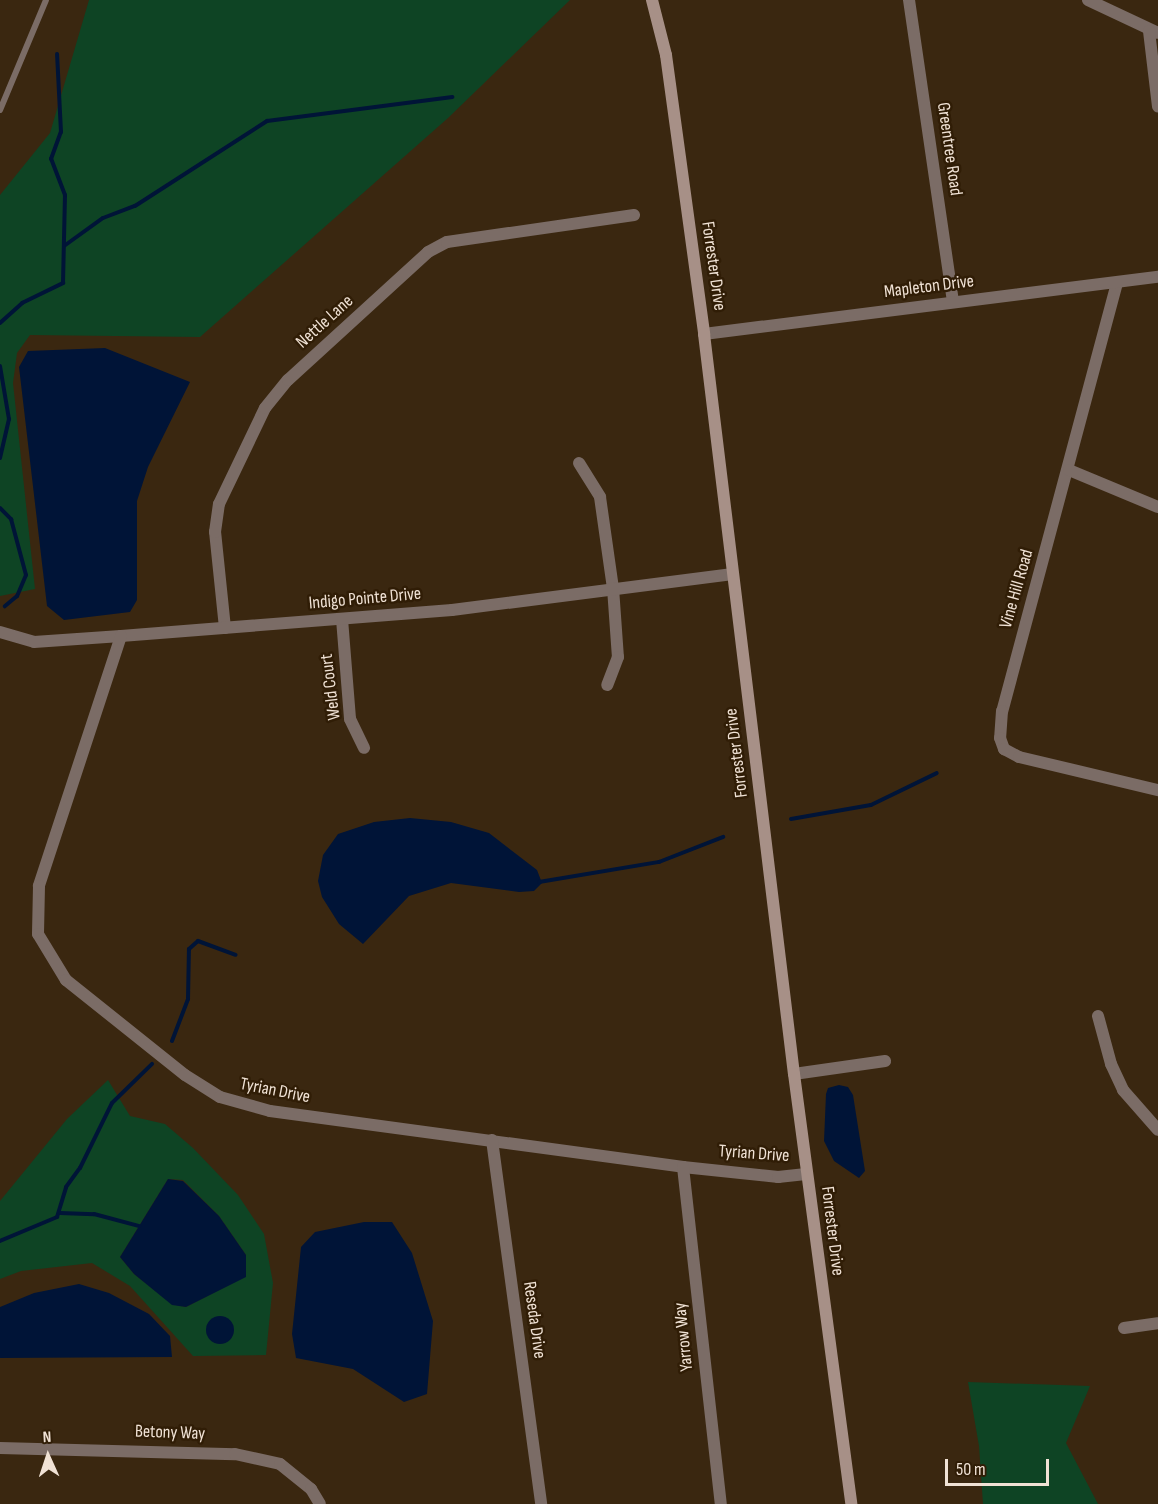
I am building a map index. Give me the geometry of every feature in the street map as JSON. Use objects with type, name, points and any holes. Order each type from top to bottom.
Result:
[{"type":"street","name":"Forrester Drive","points":[[652,0],[666,55],[704,334],[806,1174],[851,1504]]},
{"type":"street","name":"Greentree Road","points":[[909,0],[953,302]]},
{"type":"street","points":[[1088,0],[1154,32],[1158,106]]},
{"type":"street","name":"Nettle Lane","points":[[225,628],[215,532],[219,504],[265,408],[288,380],[428,252],[447,242],[633,215]]},
{"type":"street","name":"Mapleton Drive","points":[[704,334],[1158,278]]},
{"type":"street","name":"Vine Hill Road","points":[[1118,283],[1002,711],[999,738],[1004,749],[1019,757],[1158,790]]},
{"type":"street","points":[[579,463],[600,497],[613,588],[618,657],[607,685]]},
{"type":"street","points":[[1069,470],[1158,507]]},
{"type":"street","name":"Indigo Pointe Drive","points":[[0,632],[34,642],[342,619],[452,610],[733,574]]},
{"type":"street","name":"Weld Court","points":[[342,619],[350,719],[364,748]]},
{"type":"street","name":"Tyrian Drive","points":[[121,636],[39,886],[38,934],[66,980],[220,1097],[270,1111],[683,1167],[778,1177],[806,1174]]},
{"type":"street","points":[[1098,1016],[1123,1090],[1158,1130]]},
{"type":"street","points":[[794,1074],[885,1061]]},
{"type":"street","name":"Reseda Drive","points":[[492,1140],[541,1504]]},
{"type":"street","name":"Yarrow Way","points":[[683,1167],[721,1504]]},
{"type":"street","points":[[1124,1328],[1158,1323]]},
{"type":"street","name":"Betony Way","points":[[0,1448],[235,1454],[280,1464],[311,1489],[320,1504]]},
{"type":"lane","points":[[0,110],[46,0]]},
{"type":"green space","points":[[89,0],[570,0],[448,118],[200,337],[30,335],[17,353],[13,383],[35,589],[0,596],[0,195],[50,133]]},
{"type":"green space","points":[[108,1080],[130,1116],[165,1124],[193,1148],[238,1195],[264,1234],[273,1283],[266,1355],[193,1356],[130,1286],[92,1263],[21,1271],[0,1279],[0,1201],[67,1119]],"holes":[[[168,1179],[183,1180],[219,1216],[246,1255],[246,1276],[186,1307],[172,1304],[134,1274],[120,1257]]]},
{"type":"green space","points":[[968,1382],[1090,1386],[1066,1443],[1098,1504],[983,1504],[979,1446]]},
{"type":"water","points":[[105,348],[190,382],[148,467],[137,501],[137,600],[130,612],[64,620],[47,606],[19,367],[28,351]]},
{"type":"water","points":[[410,818],[451,822],[489,833],[537,870],[542,883],[534,891],[519,892],[451,883],[409,896],[363,944],[339,924],[322,897],[318,881],[323,855],[338,834],[374,822]]},
{"type":"water","points":[[839,1085],[848,1087],[853,1095],[865,1171],[859,1178],[834,1161],[824,1141],[826,1094],[828,1088]]},
{"type":"water","points":[[168,1179],[183,1181],[219,1216],[246,1255],[246,1277],[186,1307],[172,1305],[134,1274],[120,1257]]},
{"type":"water","points":[[364,1222],[392,1222],[412,1253],[433,1321],[427,1394],[404,1402],[353,1369],[296,1358],[292,1334],[301,1247],[315,1232]]},
{"type":"water","points":[[79,1284],[109,1293],[149,1314],[170,1336],[172,1357],[0,1358],[0,1307],[34,1293]]},
{"type":"water","points":[[220,1316],[230,1320],[234,1330],[230,1340],[220,1344],[210,1340],[206,1330],[210,1320]]},
{"type":"waterway","points":[[0,323],[22,303],[63,283],[65,195],[51,159],[61,132],[57,54]]},
{"type":"waterway","points":[[64,246],[103,218],[135,206],[267,121],[452,97]]},
{"type":"waterway","points":[[0,366],[9,419],[0,458]]},
{"type":"waterway","points":[[0,508],[11,519],[26,575],[17,596],[5,606]]},
{"type":"waterway","points":[[791,819],[871,805],[937,773]]},
{"type":"waterway","points":[[539,882],[659,862],[723,837]]},
{"type":"waterway","points":[[172,1041],[188,999],[189,949],[198,941],[236,955]]},
{"type":"waterway","points":[[0,1241],[57,1217],[66,1187],[80,1168],[112,1103],[152,1064]]},
{"type":"waterway","points":[[60,1213],[94,1214],[139,1226]]}]
